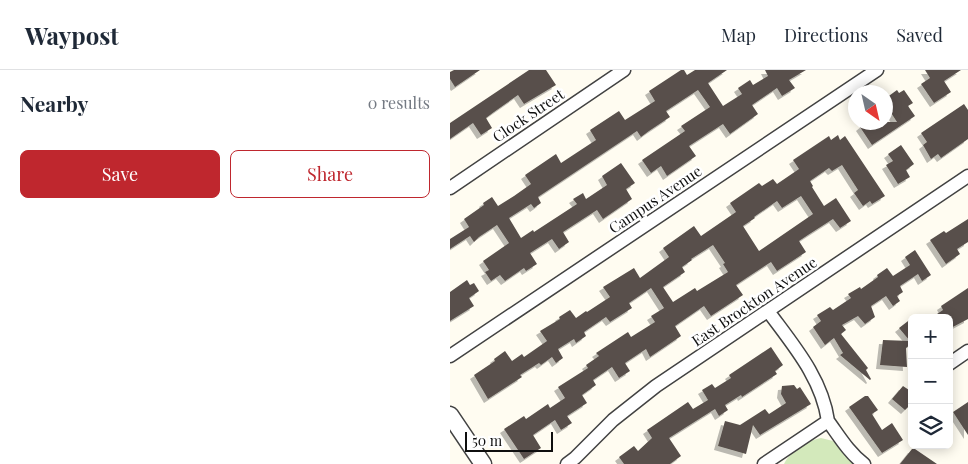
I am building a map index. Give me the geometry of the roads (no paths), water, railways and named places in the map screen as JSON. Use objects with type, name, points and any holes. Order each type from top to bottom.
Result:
[{"type":"street","name":"Clock Street","points":[[450,188],[624,70]]},
{"type":"street","name":"Campus Avenue","points":[[450,356],[877,70]]},
{"type":"street","name":"East Brockton Avenue","points":[[567,464],[613,420],[656,386],[968,176]]},
{"type":"street","points":[[768,311],[808,367],[820,390],[828,421],[845,445],[864,464]]},
{"type":"street","points":[[953,361],[968,351]]},
{"type":"street","points":[[450,416],[483,464]]},
{"type":"street","points":[[764,464],[828,421]]}]
